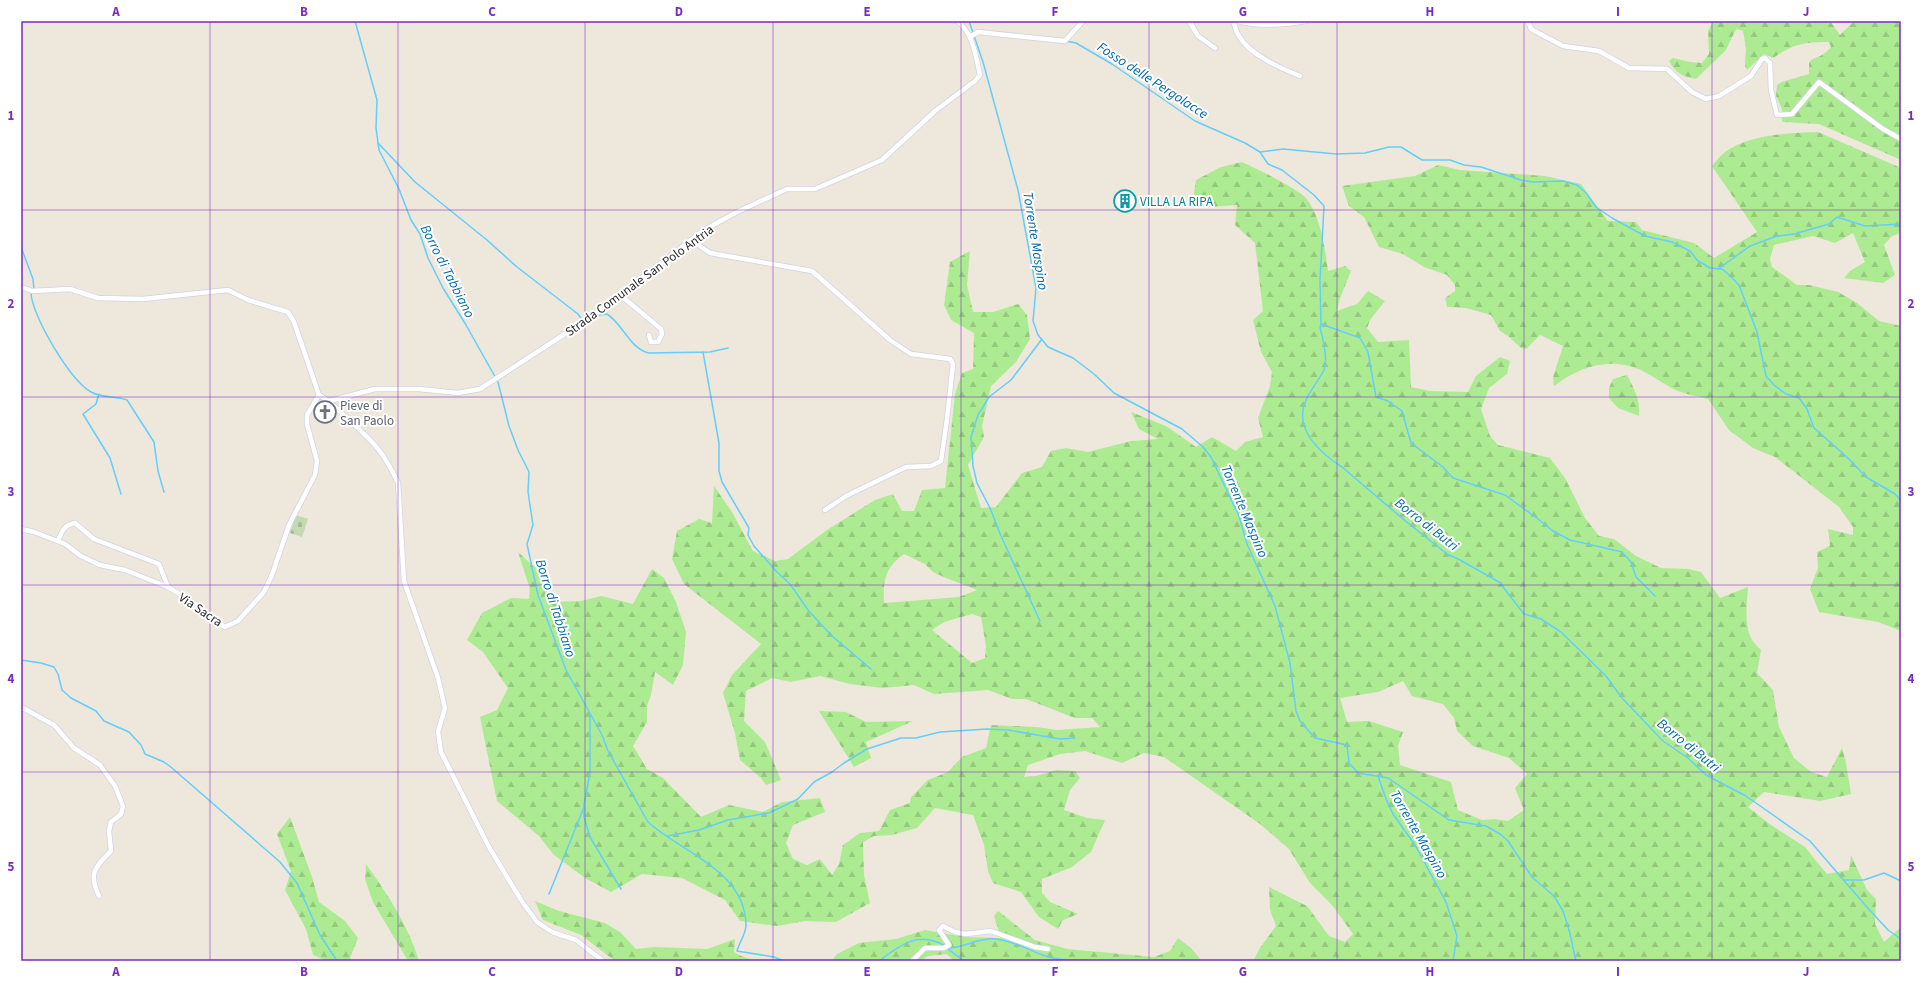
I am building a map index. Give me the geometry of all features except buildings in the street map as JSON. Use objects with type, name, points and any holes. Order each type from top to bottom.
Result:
[{"type":"street","name":"Strada Comunale San Polo Antria","points":[[329,401],[375,388],[458,393],[480,389],[588,319],[704,230],[737,212],[787,189],[815,189],[882,160],[935,111],[975,81],[980,75],[970,37],[963,25],[957,21]]},
{"type":"street","points":[[970,37],[978,32],[1065,41],[1083,21]]},
{"type":"street","points":[[1189,21],[1198,36],[1215,48]]},
{"type":"street","points":[[1233,21],[1238,36],[1255,52],[1276,67],[1300,76]]},
{"type":"street","points":[[1238,21],[1254,24],[1284,25],[1306,21]]},
{"type":"street","points":[[1528,21],[1532,29],[1563,46],[1599,51],[1629,68],[1667,69],[1692,92],[1706,99],[1719,96],[1751,76],[1762,59],[1765,58],[1770,63],[1771,90],[1777,115],[1792,114],[1819,82],[1883,129],[1901,139]]},
{"type":"street","points":[[691,240],[710,253],[812,271],[890,340],[911,354],[950,359],[953,364],[941,461],[931,466],[906,467],[846,496],[825,510]]},
{"type":"street","points":[[21,287],[32,291],[70,288],[98,298],[143,299],[228,290],[248,300],[288,312],[294,322],[319,395],[329,401],[376,445],[392,469],[398,483],[404,581],[438,678],[445,708],[438,732],[438,739],[444,759],[488,847],[536,922],[552,932],[576,940],[604,961]]},
{"type":"street","points":[[619,294],[661,329],[662,334],[658,342],[651,342],[649,335]]},
{"type":"street","name":"Via Sacra","points":[[21,530],[34,532],[65,544],[81,556],[100,565],[125,570],[168,587],[197,605],[225,627],[238,621],[264,592],[272,576],[289,524],[315,475],[317,461],[307,424],[307,416],[319,395]]},
{"type":"street","points":[[58,541],[63,529],[68,524],[75,523],[94,539],[159,564],[168,587]]},
{"type":"street","points":[[21,707],[54,725],[74,748],[100,765],[115,786],[123,806],[121,814],[111,822],[109,831],[111,851],[97,865],[93,875],[94,886],[99,896]]},
{"type":"street","points":[[912,961],[925,948],[944,948],[949,945],[939,930],[943,926],[955,932],[966,934],[991,931],[1035,947],[1048,949]]},
{"type":"green space","points":[[1713,21],[1830,21],[1840,35],[1854,21],[1901,21],[1901,160],[1819,124],[1782,122],[1782,109],[1776,96],[1777,85],[1782,82],[1809,74],[1809,63],[1812,59],[1825,53],[1831,47],[1829,42],[1806,43],[1793,47],[1773,58],[1764,54],[1747,70],[1745,66],[1746,48],[1743,31],[1737,29],[1726,50],[1696,79],[1684,76],[1674,69],[1669,61],[1673,58],[1702,63],[1709,54],[1708,31]]},
{"type":"green space","points":[[1818,132],[1901,168],[1901,233],[1892,236],[1884,245],[1895,275],[1883,283],[1844,278],[1850,271],[1865,262],[1853,233],[1835,243],[1813,236],[1774,245],[1770,259],[1772,267],[1797,285],[1809,285],[1838,292],[1857,303],[1879,321],[1901,326],[1901,631],[1878,622],[1819,612],[1810,589],[1818,568],[1817,552],[1830,546],[1828,529],[1853,535],[1853,527],[1839,507],[1775,457],[1753,448],[1729,430],[1708,399],[1678,391],[1643,371],[1619,364],[1597,365],[1575,373],[1554,386],[1553,377],[1563,346],[1540,335],[1526,349],[1521,348],[1500,331],[1491,315],[1466,308],[1447,307],[1445,298],[1455,291],[1455,285],[1447,275],[1424,267],[1403,254],[1379,247],[1364,217],[1349,206],[1342,186],[1415,176],[1438,165],[1460,170],[1545,176],[1581,184],[1608,221],[1636,222],[1642,230],[1694,243],[1714,258],[1757,232],[1712,166],[1715,162],[1725,152],[1746,141],[1794,133]]},
{"type":"green space","points":[[1242,162],[1266,173],[1306,198],[1319,223],[1324,243],[1328,271],[1345,266],[1351,271],[1340,298],[1337,311],[1357,304],[1368,291],[1385,301],[1370,320],[1367,328],[1378,342],[1409,340],[1411,387],[1430,391],[1468,392],[1476,376],[1500,357],[1510,361],[1507,374],[1489,388],[1481,409],[1490,436],[1498,445],[1550,458],[1565,478],[1585,518],[1599,536],[1614,539],[1636,556],[1661,568],[1688,569],[1701,572],[1720,598],[1748,587],[1746,613],[1747,626],[1751,638],[1761,650],[1757,673],[1773,690],[1779,727],[1794,758],[1811,772],[1827,777],[1842,748],[1851,794],[1820,801],[1764,792],[1748,807],[1771,825],[1805,847],[1827,874],[1849,870],[1851,855],[1867,890],[1876,899],[1875,924],[1884,942],[1901,927],[1901,961],[1253,961],[1260,948],[1276,926],[1270,909],[1269,887],[1307,906],[1329,936],[1345,942],[1353,934],[1332,905],[1310,883],[1289,849],[1260,824],[1164,757],[1144,753],[1122,763],[1085,751],[1060,754],[1028,765],[1024,777],[1036,776],[1056,770],[1075,771],[1080,778],[1070,790],[1064,810],[1087,818],[1105,820],[1091,852],[1072,867],[1042,879],[1042,893],[1050,902],[1078,914],[1063,920],[1058,929],[1039,917],[1021,892],[993,883],[988,871],[984,845],[973,815],[935,808],[917,828],[892,835],[874,836],[863,842],[864,875],[870,903],[836,922],[805,921],[777,926],[740,921],[725,900],[682,878],[642,874],[611,892],[585,878],[553,854],[539,836],[497,801],[480,717],[497,710],[508,688],[483,652],[467,640],[482,613],[511,598],[529,599],[530,589],[518,552],[543,575],[551,602],[581,601],[601,596],[633,604],[652,569],[664,578],[676,602],[686,632],[683,665],[673,685],[655,672],[651,695],[647,706],[647,722],[633,746],[647,769],[663,778],[701,817],[729,805],[763,812],[782,802],[820,798],[825,812],[793,825],[786,843],[793,859],[807,865],[820,859],[832,875],[839,864],[843,845],[860,833],[879,831],[890,810],[910,803],[911,797],[928,780],[948,772],[962,757],[986,748],[991,725],[1037,727],[1056,730],[1100,727],[1092,718],[1075,718],[1026,699],[1012,699],[988,690],[934,694],[914,685],[883,688],[850,684],[820,676],[791,682],[772,678],[746,691],[744,721],[765,742],[781,780],[766,785],[761,778],[740,760],[735,733],[723,693],[732,675],[761,644],[684,584],[672,559],[677,531],[699,519],[712,523],[714,486],[732,512],[753,551],[775,561],[788,559],[827,530],[875,500],[893,494],[902,511],[914,511],[922,490],[945,488],[955,394],[962,373],[973,369],[974,333],[951,320],[944,305],[950,262],[970,251],[967,285],[973,312],[993,312],[1018,304],[1027,315],[1030,339],[1016,362],[991,386],[982,426],[984,437],[968,465],[981,508],[996,507],[1022,473],[1042,467],[1051,451],[1066,448],[1088,452],[1131,441],[1158,439],[1139,429],[1131,412],[1166,426],[1196,447],[1212,437],[1236,451],[1245,442],[1263,437],[1258,418],[1270,386],[1272,372],[1261,352],[1253,320],[1263,311],[1255,243],[1235,225],[1237,205],[1208,207],[1193,200],[1196,180],[1221,167]],"holes":[[[904,554],[925,564],[933,572],[977,590],[959,597],[884,603],[886,575],[893,564]],[[972,614],[981,617],[986,646],[985,658],[972,663],[932,630],[944,622]],[[1403,681],[1412,696],[1443,704],[1454,718],[1457,731],[1473,746],[1509,758],[1527,774],[1515,788],[1524,810],[1508,821],[1495,819],[1482,820],[1458,810],[1451,782],[1400,765],[1398,746],[1403,732],[1369,721],[1347,722],[1340,698],[1378,692]]]},
{"type":"green space","points":[[1627,375],[1638,400],[1639,416],[1618,408],[1609,398],[1609,388],[1613,379]]},
{"type":"green space","points":[[296,515],[308,519],[302,537],[290,533]]},
{"type":"green space","points":[[819,711],[846,712],[866,722],[913,721],[866,742],[871,758],[854,767]]},
{"type":"green space","points":[[290,817],[312,877],[319,902],[345,921],[358,938],[350,958],[352,961],[327,961],[313,955],[306,929],[285,890],[291,871],[277,834]]},
{"type":"green space","points":[[366,864],[397,911],[409,935],[419,961],[408,961],[373,902],[365,879]]},
{"type":"green space","points":[[535,901],[559,911],[605,923],[620,932],[636,949],[655,947],[707,949],[735,939],[734,952],[756,961],[615,961],[581,935],[543,920]]},
{"type":"green space","points":[[998,911],[1035,940],[1067,949],[1154,957],[1170,951],[1178,938],[1191,948],[1202,961],[954,961],[947,954],[928,956],[921,961],[832,961],[837,954],[859,943],[896,939],[925,930],[965,937],[1001,938],[994,916]]},
{"type":"waterway","name":"Borro di Tabbiano","points":[[355,21],[377,100],[376,128],[379,150],[399,189],[411,220],[420,234],[428,258],[443,288],[498,382],[509,426],[518,450],[529,472],[528,492],[533,525],[527,544],[538,595],[566,670],[602,735],[608,751],[648,822],[709,864],[724,876],[735,890],[743,906],[746,925],[745,932],[737,951],[774,957],[784,961]]},
{"type":"waterway","name":"Torrente Maspino","points":[[969,21],[983,62],[1018,190],[1036,288],[1033,321],[1038,335],[1048,347],[1073,358],[1094,374],[1114,393],[1182,429],[1203,447],[1211,457],[1239,516],[1247,544],[1275,606],[1290,663],[1296,711],[1300,721],[1315,738],[1347,745],[1349,763],[1358,773],[1388,778],[1449,820],[1486,826],[1500,834],[1508,841],[1532,877],[1554,896],[1563,911],[1576,961]]},
{"type":"waterway","name":"Fosso delle Pergolacce","points":[[1066,41],[1076,43],[1112,64],[1195,121],[1245,143],[1260,152],[1283,149],[1336,154],[1365,153],[1389,147],[1401,147],[1422,160],[1450,160],[1464,165],[1481,167],[1521,180],[1534,182],[1563,181],[1577,185],[1586,193],[1596,207],[1612,218],[1645,236],[1672,242],[1690,251],[1697,260],[1710,268],[1722,269],[1728,274],[1739,285],[1757,332],[1766,376],[1774,385],[1786,394],[1799,398],[1807,409],[1814,428],[1848,458],[1866,477],[1895,494],[1901,500]]},
{"type":"waterway","points":[[378,143],[415,182],[487,240],[517,267],[578,314],[585,324],[600,315],[607,314],[613,318],[637,347],[642,351],[649,353],[710,352],[728,348]]},
{"type":"waterway","name":"Borro di Butri","points":[[1260,152],[1268,164],[1282,170],[1314,195],[1324,206],[1320,280],[1320,328],[1325,349],[1325,366],[1322,374],[1306,400],[1303,411],[1303,421],[1311,439],[1325,455],[1342,467],[1447,554],[1499,582],[1524,614],[1541,619],[1561,632],[1606,676],[1622,698],[1663,741],[1688,758],[1706,775],[1746,796],[1810,841],[1888,930],[1901,939]]},
{"type":"waterway","points":[[1718,269],[1750,246],[1777,236],[1794,234],[1829,224],[1837,217],[1865,226],[1901,224]]},
{"type":"waterway","points":[[21,247],[33,279],[34,290]]},
{"type":"waterway","points":[[31,293],[33,303],[45,331],[73,375],[82,385],[95,394],[127,400],[154,442],[158,471],[164,492]]},
{"type":"waterway","points":[[1321,324],[1360,338],[1368,352],[1376,397],[1388,401],[1402,411],[1411,443],[1443,467],[1453,478],[1505,495],[1553,531],[1570,540],[1622,552],[1631,562],[1636,577],[1655,596]]},
{"type":"waterway","points":[[1040,621],[1001,536],[990,508],[977,483],[973,466],[971,437],[978,415],[989,397],[1011,380],[1042,339]]},
{"type":"waterway","points":[[703,352],[719,443],[719,471],[722,482],[749,528],[748,535],[754,546],[776,571],[790,584],[808,610],[832,636],[871,669]]},
{"type":"waterway","points":[[99,394],[96,404],[83,414],[110,458],[121,494]]},
{"type":"waterway","points":[[21,660],[41,663],[54,667],[58,674],[62,690],[71,698],[96,711],[104,721],[129,732],[141,745],[145,754],[164,762],[172,768],[280,862],[297,883],[320,935],[337,961]]},
{"type":"waterway","points":[[590,716],[590,773],[584,804],[584,817],[590,837],[621,889]]},
{"type":"waterway","points":[[668,836],[699,830],[728,820],[769,813],[798,799],[814,782],[867,749],[901,738],[916,738],[940,732],[987,729],[1008,730],[1060,739],[1075,738]]},
{"type":"waterway","name":"Torrente Maspino","points":[[1378,776],[1393,814],[1415,845],[1446,902],[1457,936],[1453,961]]},
{"type":"waterway","points":[[549,894],[584,807]]},
{"type":"waterway","points":[[1844,880],[1864,880],[1884,873],[1901,881]]},
{"type":"waterway","name":"Borro di Tabbiano","points":[[879,961],[902,945],[918,939],[936,941],[945,946]]},
{"type":"waterway","name":"Borro di Tabbiano","points":[[948,948],[954,948],[984,940],[996,939],[1022,946],[1054,959],[1100,961]]},
{"type":"waterway","points":[[948,949],[964,961]]},
{"type":"place","name":"VILLA LA RIPA","points":[[1125,201]]},
{"type":"place","name":"Pieve di San Paolo","points":[[325,412]]}]
